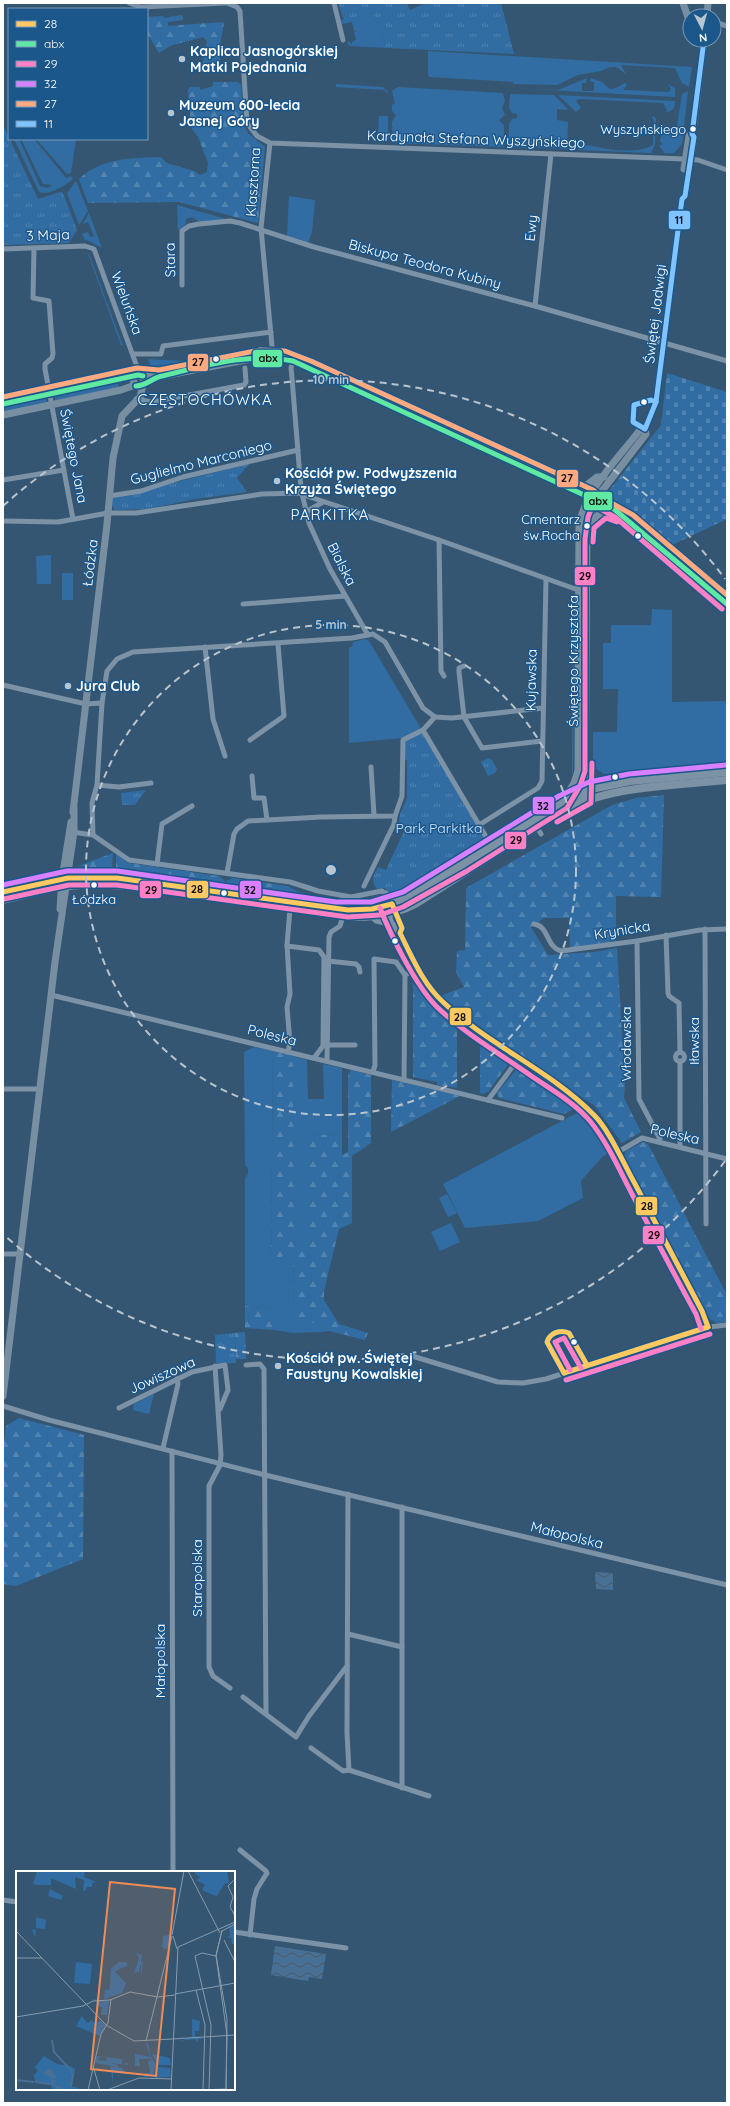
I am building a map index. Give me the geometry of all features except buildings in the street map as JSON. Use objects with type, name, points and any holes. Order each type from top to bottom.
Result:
[{"type":"main road","points":[[3,900],[64,882],[130,886],[343,916],[372,917],[391,909],[562,802],[625,782],[727,772]]},
{"type":"main road","points":[[3,892],[64,882],[117,878],[348,910],[391,909],[415,904],[539,831],[584,795],[727,780]]},
{"type":"street","name":"Klasztorna","points":[[129,3],[141,7],[226,3],[237,7],[240,11],[247,123],[254,133],[270,143],[261,230],[273,357]]},
{"type":"street","points":[[334,3],[343,40]]},
{"type":"street","name":"Świętej Jadwigi","points":[[592,498],[642,441],[646,434],[645,429],[656,402],[682,199],[680,196],[688,160],[689,136],[692,134],[703,48]]},
{"type":"street","name":"Kardynała Stefana Wyszyńskiego","points":[[270,143],[698,160],[727,170]]},
{"type":"street","name":"Ewy","points":[[535,306],[551,154]]},
{"type":"street","name":"Biskupa Teodora Kubiny","points":[[181,234],[185,229],[194,225],[217,222],[240,223],[341,255],[535,306],[727,361]]},
{"type":"street","name":"Stara","points":[[181,234],[182,285]]},
{"type":"street","name":"3 Maja","points":[[3,249],[85,246],[94,249]]},
{"type":"street","name":"Świętego Jana","points":[[34,248],[33,298],[49,301],[53,352],[52,358],[45,364],[45,369],[73,519]]},
{"type":"street","name":"Wieluńska","points":[[94,249],[141,379]]},
{"type":"street","points":[[133,354],[161,354],[163,346],[271,332]]},
{"type":"street","points":[[3,404],[141,379],[155,380],[158,377],[242,360],[273,357],[293,361],[608,504],[727,604]]},
{"type":"street","name":"Bialska","points":[[293,361],[291,368],[298,450],[302,494],[306,512],[318,542],[345,596],[368,635]]},
{"type":"street","points":[[141,379],[133,382],[135,385],[134,394],[136,399],[151,402],[244,384],[246,382],[246,368]]},
{"type":"street","name":"Łódzka","points":[[3,1396],[60,931],[64,882],[74,808],[110,496],[113,458],[122,416],[142,394],[141,379]]},
{"type":"street","points":[[3,416],[121,390],[135,385]]},
{"type":"street","name":"Świętej Jadwigi","points":[[592,498],[604,477],[639,431],[645,429]]},
{"type":"street","name":"Guglielmo Marconiego","points":[[110,496],[141,490],[182,477],[298,450]]},
{"type":"street","points":[[3,480],[64,470]]},
{"type":"street","points":[[579,491],[597,478],[604,477]]},
{"type":"street","points":[[3,521],[50,522],[108,513],[136,513],[262,494],[302,494],[440,540],[586,593]]},
{"type":"street","points":[[592,498],[608,510],[622,516]]},
{"type":"street","name":"Świętego Krzysztofa","points":[[584,795],[587,525],[592,498]]},
{"type":"street","name":"Świętego Krzysztofa","points":[[584,795],[578,771],[579,524],[592,498]]},
{"type":"street","points":[[306,512],[323,502]]},
{"type":"street","points":[[587,525],[602,512],[608,510]]},
{"type":"street","points":[[440,540],[440,671],[444,676]]},
{"type":"street","name":"Kujawska","points":[[479,825],[538,788],[542,781],[546,579]]},
{"type":"street","points":[[243,604],[345,596]]},
{"type":"street","points":[[93,835],[92,803],[97,785],[102,703],[107,671],[117,659],[132,652],[278,644],[352,638],[368,635],[377,636],[383,640],[423,708],[435,717],[464,717],[543,708]]},
{"type":"street","points":[[250,740],[284,716],[278,644]]},
{"type":"street","points":[[205,647],[213,719],[225,756]]},
{"type":"street","points":[[464,666],[459,668],[464,717],[482,748],[542,741]]},
{"type":"street","points":[[3,685],[86,704],[102,703]]},
{"type":"street","points":[[364,886],[394,824],[395,816],[402,796],[403,740],[423,730],[435,717]]},
{"type":"street","points":[[423,730],[485,835]]},
{"type":"street","points":[[371,767],[374,815]]},
{"type":"street","points":[[562,802],[574,783],[578,771]]},
{"type":"street","points":[[585,775],[595,781],[625,782]]},
{"type":"street","points":[[252,776],[254,798],[264,798],[267,820]]},
{"type":"street","points":[[97,785],[119,787],[151,783]]},
{"type":"street","points":[[157,864],[162,824],[192,806]]},
{"type":"street","points":[[227,873],[234,834],[237,829],[248,821],[374,815],[395,816]]},
{"type":"street","points":[[71,832],[93,835],[129,860],[290,882],[318,891],[351,896],[382,891],[386,894],[384,895],[402,928],[400,933]]},
{"type":"street","points":[[288,1052],[290,1043],[288,1008],[290,994],[287,946],[290,909]]},
{"type":"street","points":[[391,909],[396,931],[400,933],[417,969],[442,1002],[584,1105],[601,1124],[618,1152],[702,1311],[708,1327]]},
{"type":"street","points":[[327,1061],[329,935],[340,926],[343,916]]},
{"type":"street","points":[[372,917],[376,921],[394,925]]},
{"type":"street","name":"Krynicka","points":[[534,924],[542,928],[553,948],[561,951],[637,941],[705,929],[727,929]]},
{"type":"street","name":"Iławska","points":[[705,929],[705,1154]]},
{"type":"street","points":[[666,935],[668,993],[669,996],[679,1003],[680,1052],[684,1057],[680,1061],[680,1147]]},
{"type":"street","name":"Włodawska","points":[[637,941],[639,1099],[660,1139],[659,1142]]},
{"type":"street","points":[[287,946],[319,950],[324,957],[323,1046],[314,1058]]},
{"type":"street","points":[[373,1072],[376,1065],[374,960],[396,962],[405,975],[404,1080]]},
{"type":"street","points":[[328,961],[356,964],[359,967],[360,972]]},
{"type":"street","points":[[405,975],[417,969]]},
{"type":"street","name":"Poleska","points":[[51,995],[562,1118]]},
{"type":"street","points":[[328,1045],[355,1045]]},
{"type":"street","points":[[488,1100],[519,1058]]},
{"type":"street","points":[[3,1089],[40,1089]]},
{"type":"street","name":"Poleska","points":[[618,1152],[642,1138],[727,1159]]},
{"type":"street","name":"Poleska","points":[[705,1154],[706,1224]]},
{"type":"street","points":[[3,1254],[21,1254]]},
{"type":"street","points":[[412,1356],[498,1382],[523,1383],[546,1379],[708,1327],[727,1326]]},
{"type":"street","points":[[246,1365],[260,1364],[264,1369],[266,1714]]},
{"type":"street","points":[[219,1410],[228,1390],[226,1366],[215,1366],[219,1410],[220,1462]]},
{"type":"street","name":"Jowiszowa","points":[[119,1408],[192,1372],[215,1366]]},
{"type":"street","points":[[163,1448],[178,1384],[177,1379]]},
{"type":"street","name":"Małopolska","points":[[3,1406],[49,1420],[220,1462],[265,1475],[727,1585]]},
{"type":"street","name":"Małopolska","points":[[172,1451],[173,1871]]},
{"type":"street","name":"Staropolska","points":[[220,1462],[208,1486],[209,1667],[213,1676],[230,1688]]},
{"type":"street","points":[[348,1494],[347,1733],[349,1770]]},
{"type":"street","points":[[402,1507],[402,1788]]},
{"type":"street","points":[[348,1634],[402,1647]]},
{"type":"street","points":[[243,1697],[296,1737],[309,1716],[347,1666]]},
{"type":"street","points":[[311,1748],[343,1771],[349,1770],[429,1796]]},
{"type":"street","points":[[240,1850],[266,1870],[267,1873],[257,1889],[254,1899],[250,1935]]},
{"type":"street","points":[[3,1900],[16,1902]]},
{"type":"street","points":[[235,1932],[346,1948]]},
{"type":"green space","points":[[338,3],[407,3],[410,10],[426,3],[501,3],[514,54],[387,48],[373,13],[344,20]]},
{"type":"green space","points":[[373,13],[387,48],[349,46],[347,42],[350,42],[351,45],[353,41],[356,40],[354,32],[357,31],[354,31],[352,22],[342,24],[341,20]]},
{"type":"green space","points":[[181,15],[183,17],[183,20],[168,22],[168,26],[224,23],[220,45],[220,65],[224,66],[224,70],[202,67],[207,41],[203,37],[170,46],[159,53],[148,35],[148,17],[163,16],[165,18]]},
{"type":"green space","points":[[428,51],[692,67],[689,87],[682,83],[675,68],[621,65],[626,74],[616,67],[610,67],[601,71],[578,75],[557,85],[513,84],[513,82],[430,77],[428,76]]},
{"type":"green space","points":[[587,78],[586,83],[582,83],[582,91],[594,91],[594,82],[591,82],[590,78],[602,82],[610,89],[616,88],[625,83],[627,85],[623,90],[668,92],[671,89],[668,84],[675,88],[675,97],[511,88],[558,90]]},
{"type":"green space","points":[[213,82],[237,82],[241,84],[244,126],[248,133],[265,147],[258,223],[179,202],[88,203],[79,179],[97,167],[117,160],[161,157],[167,163],[194,171],[200,175],[207,172],[208,163],[198,137],[191,128],[188,90],[190,87],[200,87],[200,90],[213,86]]},
{"type":"green space","points":[[336,84],[383,87],[388,92],[386,93],[385,90],[336,87]]},
{"type":"green space","points":[[398,87],[503,93],[505,101],[502,108],[505,115],[499,120],[504,125],[504,147],[393,143],[392,122],[396,115],[392,111],[392,105],[395,103],[392,91]]},
{"type":"green space","points":[[688,91],[682,144],[674,153],[664,153],[659,145],[662,145],[660,142],[661,136],[665,132],[677,126],[682,94]]},
{"type":"green space","points":[[510,94],[554,95],[567,108],[567,110],[557,109],[557,120],[568,122],[567,148],[573,149],[509,147],[509,124],[512,119],[517,118],[517,114],[512,113],[509,108]]},
{"type":"green space","points":[[558,95],[675,101],[675,103],[672,110],[666,112],[667,110],[663,103],[579,99],[576,101],[581,108],[576,112]]},
{"type":"green space","points":[[379,116],[388,116],[388,136],[378,134]]},
{"type":"green space","points":[[653,116],[656,118],[655,144],[651,153],[578,150],[582,144],[628,151],[646,148],[653,145]]},
{"type":"green space","points":[[3,125],[8,136],[8,140],[10,140],[38,199],[60,192],[63,193],[77,230],[69,243],[3,245]]},
{"type":"green space","points":[[14,140],[19,140],[40,186],[48,188],[52,185],[43,184],[21,140],[35,140],[66,178],[71,176],[73,179],[62,187],[52,191],[43,193],[39,192]]},
{"type":"green space","points":[[37,140],[76,140],[71,173],[67,174]]},
{"type":"green space","points":[[76,181],[88,211],[79,225],[67,193]]},
{"type":"green space","points":[[289,196],[315,200],[312,232],[308,243],[287,236]]},
{"type":"green space","points":[[177,205],[227,220],[200,222],[192,217],[186,219],[185,226],[178,230]]},
{"type":"green space","points":[[89,213],[102,248],[90,241],[85,240],[82,234],[88,232],[90,237],[94,236],[88,222],[83,224]]},
{"type":"green space","points":[[89,254],[123,346],[121,345]]},
{"type":"green space","points":[[148,359],[203,362],[158,370],[152,369]]},
{"type":"green space","points":[[667,373],[727,392],[727,519],[670,546],[608,495],[608,492],[661,425]]},
{"type":"green space","points":[[118,381],[119,388],[55,403],[55,396]]},
{"type":"green space","points":[[44,398],[48,404],[3,413],[3,406]]},
{"type":"green space","points":[[249,464],[237,478],[247,492],[195,499],[148,509],[115,510],[112,505],[112,498]]},
{"type":"green space","points":[[51,555],[51,584],[37,584],[36,556]]},
{"type":"green space","points":[[62,573],[73,573],[73,600],[62,600]]},
{"type":"green space","points":[[652,609],[672,610],[672,702],[727,701],[727,764],[604,774],[593,767],[593,732],[617,732],[618,689],[603,689],[603,643],[611,643],[611,625],[651,625]]},
{"type":"green space","points":[[573,614],[575,616],[573,774],[572,773]]},
{"type":"green space","points":[[365,639],[369,641],[420,727],[419,730],[403,738],[349,743],[349,647],[352,647],[353,642]]},
{"type":"green space","name":"Park Parkitka","points":[[422,732],[486,841],[402,890],[390,894],[385,888],[378,889],[374,885],[373,877],[378,867],[386,870],[405,829],[399,822],[400,814],[407,798],[407,760],[403,759],[405,742]]},
{"type":"green space","points":[[488,758],[492,760],[497,769],[495,773],[488,776],[481,762]]},
{"type":"green space","points":[[146,790],[135,805],[122,805],[121,793]]},
{"type":"green space","points":[[664,795],[661,897],[616,896],[616,941],[570,948],[569,918],[544,918],[531,927],[548,955],[594,952],[617,948],[625,1086],[624,1098],[641,1132],[622,1143],[595,1106],[448,1008],[440,996],[464,987],[456,972],[457,951],[465,950],[466,888],[612,805],[636,798]]},
{"type":"green space","points":[[113,853],[112,869],[78,866]]},
{"type":"green space","points":[[116,853],[128,863],[149,866],[149,863],[154,864],[154,867],[185,871],[186,868],[191,869],[190,872],[219,876],[225,881],[224,883],[212,883],[116,869]]},
{"type":"green space","points":[[233,878],[287,886],[310,897],[246,889],[242,886],[226,884],[226,881]]},
{"type":"green space","points":[[413,977],[432,1003],[457,1024],[457,1088],[437,1085],[437,1082],[413,1077]]},
{"type":"green space","points":[[480,1041],[510,1062],[488,1092],[483,1094],[480,1093]]},
{"type":"green space","points":[[254,1047],[273,1051],[271,1261],[293,1250],[294,1323],[321,1323],[321,1332],[294,1333],[274,1330],[274,1309],[245,1306],[245,1178],[248,1174],[248,1168],[245,1165],[244,1052]]},
{"type":"green space","points":[[273,1051],[293,1056],[294,1243],[308,1235],[308,1135],[342,1134],[342,1155],[348,1152],[348,1075],[351,1070],[371,1075],[371,1143],[352,1156],[352,1223],[339,1229],[324,1291],[324,1300],[339,1324],[368,1333],[365,1340],[329,1331],[321,1332],[320,1323],[294,1323],[293,1251],[271,1262]]},
{"type":"green space","points":[[293,1056],[307,1060],[308,1099],[324,1099],[323,1064],[342,1068],[342,1134],[308,1135],[308,1236],[293,1243]]},
{"type":"green space","points":[[519,1066],[577,1107],[564,1114],[499,1098],[497,1093]]},
{"type":"green space","points":[[392,1080],[460,1096],[391,1132]]},
{"type":"green space","points":[[579,1112],[589,1122],[609,1153],[602,1157],[581,1181],[583,1198],[538,1221],[465,1228],[443,1184]]},
{"type":"green space","points":[[643,1142],[648,1144],[727,1295],[727,1322],[717,1323],[710,1319],[624,1157],[626,1151]]},
{"type":"green space","points":[[447,1194],[457,1213],[448,1217],[439,1198]]},
{"type":"green space","points":[[451,1223],[460,1242],[440,1251],[431,1232]]},
{"type":"green space","points":[[245,1306],[274,1309],[274,1330],[245,1328]]},
{"type":"green space","points":[[245,1332],[246,1359],[236,1359],[235,1333]]},
{"type":"green space","points":[[235,1333],[236,1363],[216,1364],[215,1335]]},
{"type":"green space","points":[[154,1394],[149,1414],[133,1410],[134,1404]]},
{"type":"green space","points":[[19,1418],[84,1435],[83,1559],[16,1586],[3,1584],[3,1447],[6,1426]]},
{"type":"water","points":[[595,1572],[613,1573],[613,1590],[596,1589]]},
{"type":"water","points":[[275,1946],[326,1954],[322,1979],[309,1977],[308,1981],[271,1975]]},
{"type":"transit line","name":"11","points":[[656,402],[682,199],[685,196],[694,137],[692,134],[703,48]]},
{"type":"transit line","name":"27","points":[[3,397],[137,368],[159,370],[260,350],[285,351],[311,361],[593,490],[606,500],[633,515],[727,595]]},
{"type":"transit line","name":"abx","points":[[136,386],[143,385],[162,376],[227,361],[260,358],[293,361],[595,500],[608,504],[727,604]]},
{"type":"transit line","name":"abx","points":[[3,404],[138,375],[143,376]]},
{"type":"transit line","name":"11","points":[[651,400],[656,402],[645,429],[633,422],[634,405],[651,400]]},
{"type":"transit line","name":"29","points":[[4,899],[69,885],[117,885],[348,917],[380,915],[403,907],[467,871],[567,808],[580,786],[585,771],[585,539],[588,517],[593,505],[615,517],[722,609]]},
{"type":"transit line","name":"29","points":[[593,542],[594,528],[606,518],[617,522]]},
{"type":"transit line","name":"29","points":[[557,822],[591,803],[592,763]]},
{"type":"transit line","name":"32","points":[[3,885],[67,871],[117,871],[336,902],[371,902],[403,892],[559,796],[589,782],[629,774],[726,765]]},
{"type":"transit line","name":"28","points":[[3,892],[68,878],[117,878],[348,910],[372,909],[392,904]]},
{"type":"transit line","name":"28","points":[[392,904],[402,928],[400,933],[418,970],[436,995],[479,1031],[558,1084],[577,1099],[600,1121],[702,1311],[708,1327]]},
{"type":"transit line","name":"29","points":[[380,908],[397,946],[413,974],[437,1007],[470,1034],[569,1102],[590,1121],[612,1156],[696,1314],[701,1329]]},
{"type":"transit line","name":"28","points":[[564,1373],[708,1327]]},
{"type":"transit line","name":"28","points":[[564,1373],[547,1342],[553,1334],[562,1331],[569,1333],[587,1365]]},
{"type":"transit line","name":"29","points":[[566,1380],[710,1334]]},
{"type":"transit line","name":"29","points":[[570,1370],[555,1342],[564,1338],[581,1368]]},
{"type":"place","name":"Kaplica Jasnogórskiej Matki Pojednania","points":[[182,59]]},
{"type":"place","name":"Muzeum 600-lecia Jasnej Góry","points":[[171,113]]},
{"type":"place","name":"Wyszyńskiego","points":[[693,129]]},
{"type":"place","name":"Kościół pw. Podwyższenia Krzyża Świętego","points":[[277,481]]},
{"type":"place","name":"Cmentarz św.Rocha","points":[[587,526]]},
{"type":"place","name":"Jura Club","points":[[68,686]]},
{"type":"place","name":"Łódzka","points":[[94,885]]},
{"type":"place","name":"Kościół pw. Świętej Faustyny Kowalskiej","points":[[278,1366]]},
{"type":"district","name":"CZĘSTOCHÓWKA","points":[[205,399]]},
{"type":"district","name":"PARKITKA","points":[[330,514]]}]
